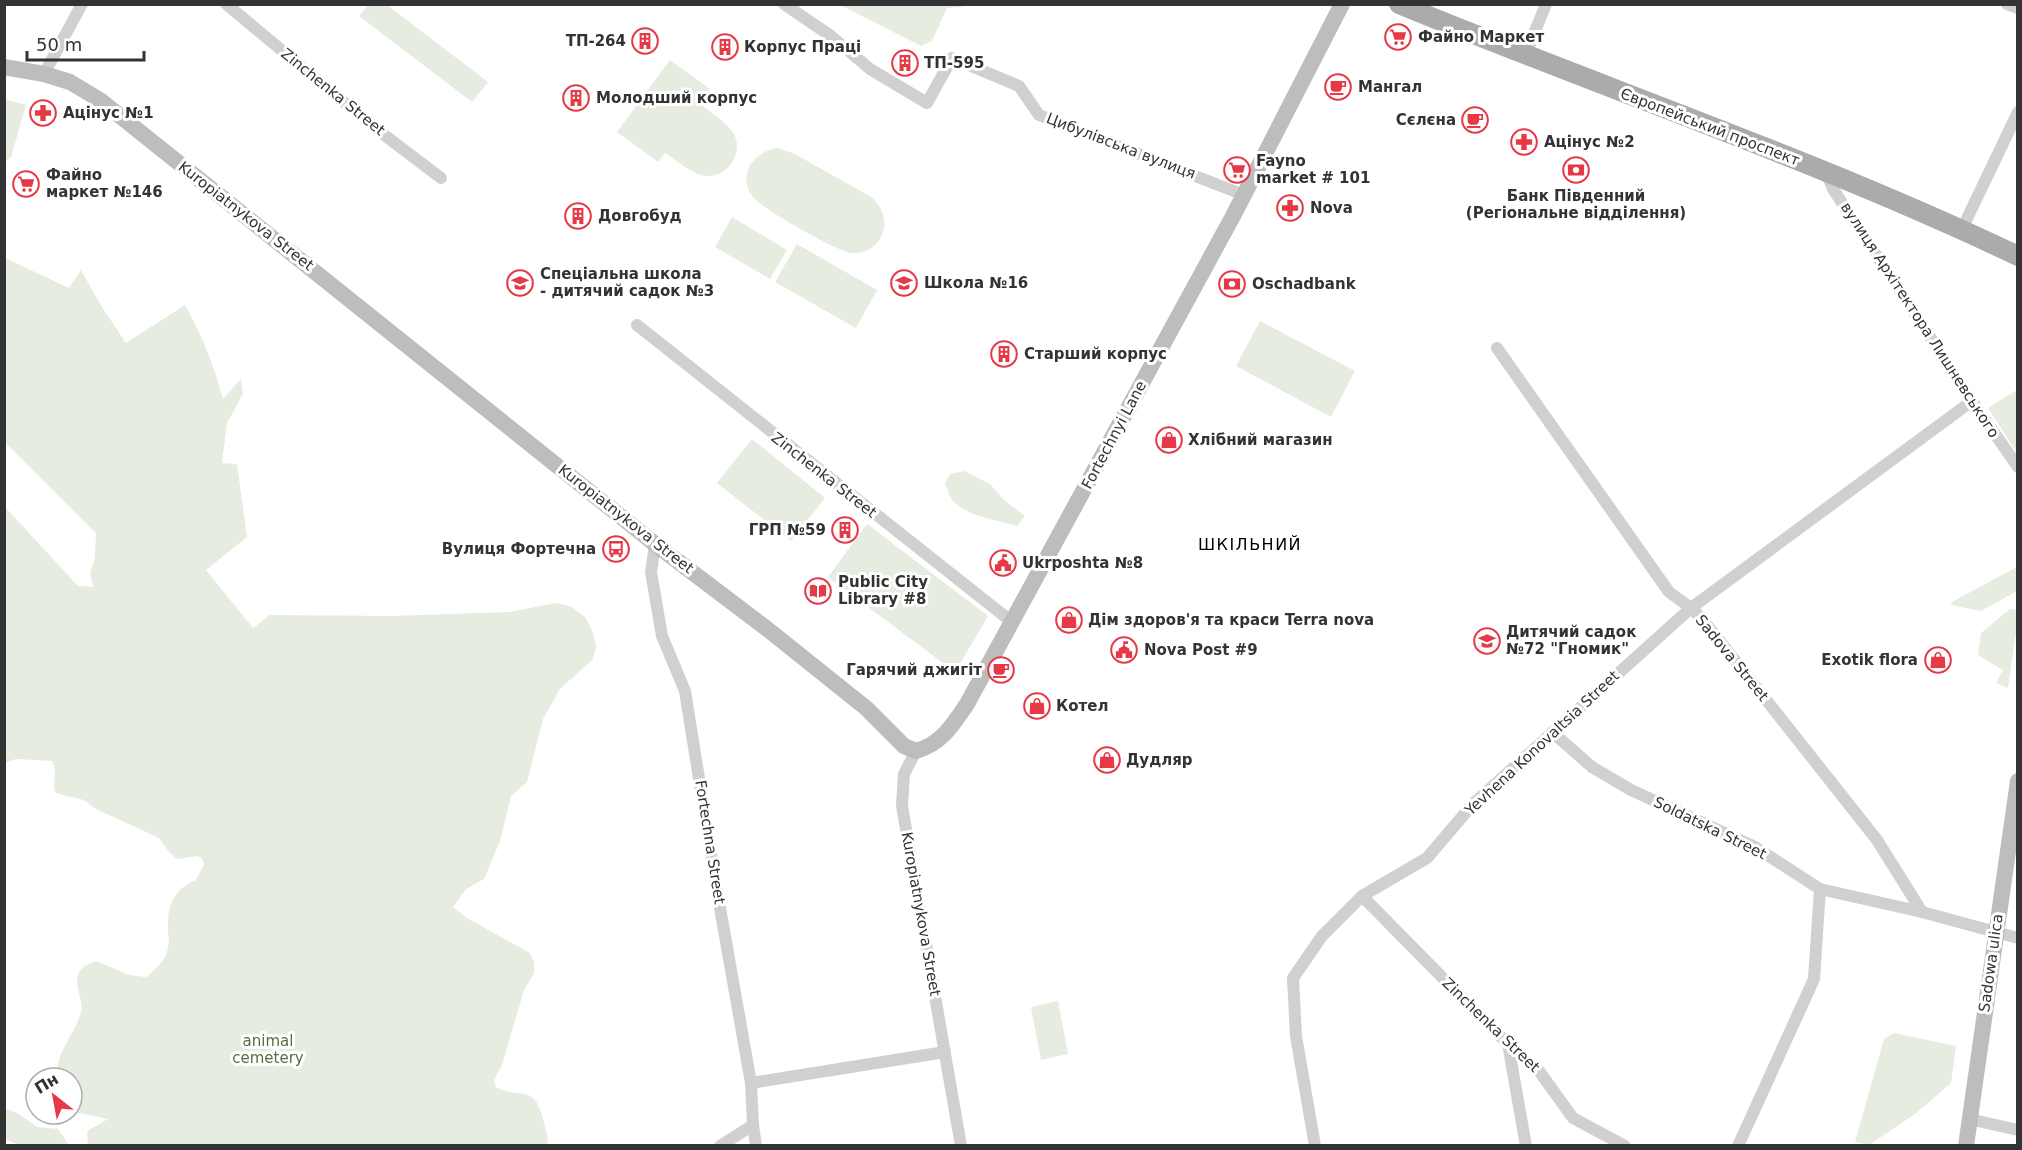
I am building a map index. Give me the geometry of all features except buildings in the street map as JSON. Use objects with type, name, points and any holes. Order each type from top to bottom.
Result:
[{"type":"main road","name":"Європейський проспект","points":[[1400,4],[1525,56],[1826,172],[1962,229],[2018,256]]},
{"type":"street","points":[[44,74],[82,4]]},
{"type":"street","name":"Zinchenka Street","points":[[226,4],[379,131],[441,178]]},
{"type":"street","name":"Цибулівська вулиця","points":[[784,4],[831,36],[870,69],[927,103],[952,58],[1019,87],[1039,115],[1245,195]]},
{"type":"street","name":"Fortechnyi Lane","points":[[916,751],[928,748],[948,733],[968,704],[1245,195],[1342,4]]},
{"type":"street","points":[[1525,56],[1545,4]]},
{"type":"street","points":[[2007,4],[2018,8]]},
{"type":"street","name":"Kuropiatnykova Street","points":[[4,67],[44,74],[70,82],[100,100],[656,544],[866,708],[904,746],[916,751],[904,774],[902,806],[961,1146]]},
{"type":"street","points":[[1962,229],[2018,112]]},
{"type":"street","name":"вулиця Архітектора Лишневського","points":[[1826,172],[1833,189],[2018,467]]},
{"type":"street","name":"Zinchenka Street","points":[[637,326],[1012,622]]},
{"type":"street","name":"Sadova Street","points":[[1497,348],[1669,592],[1691,608],[1710,629],[1877,840],[1922,912]]},
{"type":"street","name":"Yevhena Konovaltsia Street","points":[[1315,1146],[1296,1036],[1293,978],[1322,936],[1362,896],[1427,858],[1473,804],[1691,608],[1972,401]]},
{"type":"street","name":"Fortechna Street","points":[[656,544],[651,572],[662,636],[685,691],[751,1083],[756,1146]]},
{"type":"street","name":"Soldatska Street","points":[[1552,732],[1592,767],[1630,790],[1755,847],[1820,889],[1922,912],[2018,938]]},
{"type":"street","name":"Sadowa ulica","points":[[1966,1146],[2018,781]]},
{"type":"street","points":[[1738,1146],[1815,979],[1820,889]]},
{"type":"street","name":"Zinchenka Street","points":[[1362,896],[1508,1044],[1539,1071],[1573,1118],[1625,1146]]},
{"type":"street","points":[[1508,1044],[1526,1146]]},
{"type":"street","points":[[751,1083],[945,1052]]},
{"type":"street","points":[[1969,1119],[2018,1130]]},
{"type":"street","points":[[720,1146],[753,1125]]},
{"type":"green space","points":[[368,5],[387,5],[488,82],[472,102],[359,16]]},
{"type":"green space","points":[[840,5],[963,5],[947,8],[932,41],[921,46]]},
{"type":"green space","points":[[670,60],[710,89],[700,104],[725,123],[736,139],[737,148],[732,163],[718,174],[701,175],[665,153],[658,162],[617,132]]},
{"type":"green space","points":[[5,99],[26,105],[11,157],[5,162]]},
{"type":"green space","points":[[778,148],[795,154],[873,198],[884,220],[884,230],[877,243],[861,252],[845,251],[801,229],[759,203],[748,189],[747,173],[755,159],[769,150]]},
{"type":"green space","points":[[732,217],[787,250],[770,279],[715,247]]},
{"type":"green space","points":[[797,244],[877,290],[856,328],[775,282]]},
{"type":"green space","name":"animal cemetery","points":[[5,258],[69,288],[81,270],[126,343],[185,305],[207,351],[223,399],[241,379],[243,394],[227,423],[222,463],[237,464],[247,537],[206,570],[253,628],[270,615],[391,616],[509,612],[557,603],[572,607],[585,617],[592,630],[596,646],[593,659],[560,689],[543,719],[527,782],[511,796],[500,841],[484,879],[466,889],[453,907],[467,918],[530,953],[534,962],[534,973],[524,990],[502,1065],[494,1080],[496,1087],[526,1094],[536,1101],[548,1139],[547,1145],[88,1145],[87,1131],[108,1119],[84,1114],[84,1066],[58,1066],[62,1052],[81,1012],[77,984],[79,972],[83,967],[96,961],[129,975],[146,977],[163,961],[167,952],[168,916],[174,897],[183,887],[196,880],[204,865],[202,858],[197,856],[177,859],[159,838],[94,808],[81,799],[55,792],[55,769],[52,761],[16,759],[5,763],[5,507],[78,586],[93,587],[90,573],[95,558],[96,533],[5,442]]},
{"type":"green space","points":[[1260,321],[1355,371],[1331,417],[1236,366]]},
{"type":"green space","points":[[2017,390],[2017,453],[1988,408]]},
{"type":"green space","points":[[752,439],[825,498],[791,541],[717,483]]},
{"type":"green space","points":[[964,471],[990,484],[1004,500],[1025,516],[1017,526],[975,515],[953,501],[945,483],[950,474]]},
{"type":"green space","points":[[867,524],[988,616],[955,672],[828,577]]},
{"type":"green space","points":[[2017,567],[2017,591],[1981,611],[1951,605],[1952,602]]},
{"type":"green space","points":[[2010,609],[2017,610],[2018,618],[2008,688],[1996,683],[2003,670],[1978,655],[1981,633]]},
{"type":"green space","points":[[1058,1001],[1068,1054],[1041,1060],[1031,1007]]},
{"type":"green space","points":[[1894,1033],[1956,1046],[1951,1083],[1915,1114],[1869,1145],[1855,1142],[1884,1039]]},
{"type":"green space","points":[[4,1108],[24,1118],[24,1126],[58,1129],[69,1145],[19,1145],[5,1139]]},
{"type":"place","name":"Файно Маркет","points":[[1398,37]]},
{"type":"place","name":"ТП-264","points":[[645,41]]},
{"type":"place","name":"Корпус Праці","points":[[725,47]]},
{"type":"place","name":"ТП-595","points":[[905,63]]},
{"type":"place","name":"Мангал","points":[[1338,87]]},
{"type":"place","name":"Молодший корпус","points":[[576,98]]},
{"type":"place","name":"Ацінус №1","points":[[43,113]]},
{"type":"place","name":"Сєлєна","points":[[1475,120]]},
{"type":"place","name":"Ацінус №2","points":[[1524,142]]},
{"type":"place","name":"Fayno market # 101","points":[[1237,170]]},
{"type":"place","name":"Банк Південний (Регіональне відділення)","points":[[1576,170]]},
{"type":"place","name":"Файно маркет №146","points":[[26,184]]},
{"type":"place","name":"Nova","points":[[1290,208]]},
{"type":"place","name":"Довгобуд","points":[[578,216]]},
{"type":"place","name":"Спеціальна школа - дитячий садок №3","points":[[520,283]]},
{"type":"place","name":"Школа №16","points":[[904,283]]},
{"type":"place","name":"Oschadbank","points":[[1232,284]]},
{"type":"place","name":"Старший корпус","points":[[1004,354]]},
{"type":"place","name":"Хлібний магазин","points":[[1169,440]]},
{"type":"place","name":"ГРП №59","points":[[845,530]]},
{"type":"place","name":"Вулиця Фортечна","points":[[616,549]]},
{"type":"place","name":"Ukrposhta №8","points":[[1003,563]]},
{"type":"place","name":"Public City Library #8","points":[[818,591]]},
{"type":"place","name":"Дім здоров'я та краси Terra nova","points":[[1069,620]]},
{"type":"place","name":"Дитячий садок №72 \"Гномик\"","points":[[1487,641]]},
{"type":"place","name":"Nova Post #9","points":[[1124,650]]},
{"type":"place","name":"Exotik flora","points":[[1938,660]]},
{"type":"place","name":"Гарячий джигіт","points":[[1001,670]]},
{"type":"place","name":"Котел","points":[[1037,706]]},
{"type":"place","name":"Дудляр","points":[[1107,760]]},
{"type":"district","name":"ШКІЛЬНИЙ","points":[[1250,544]]}]
